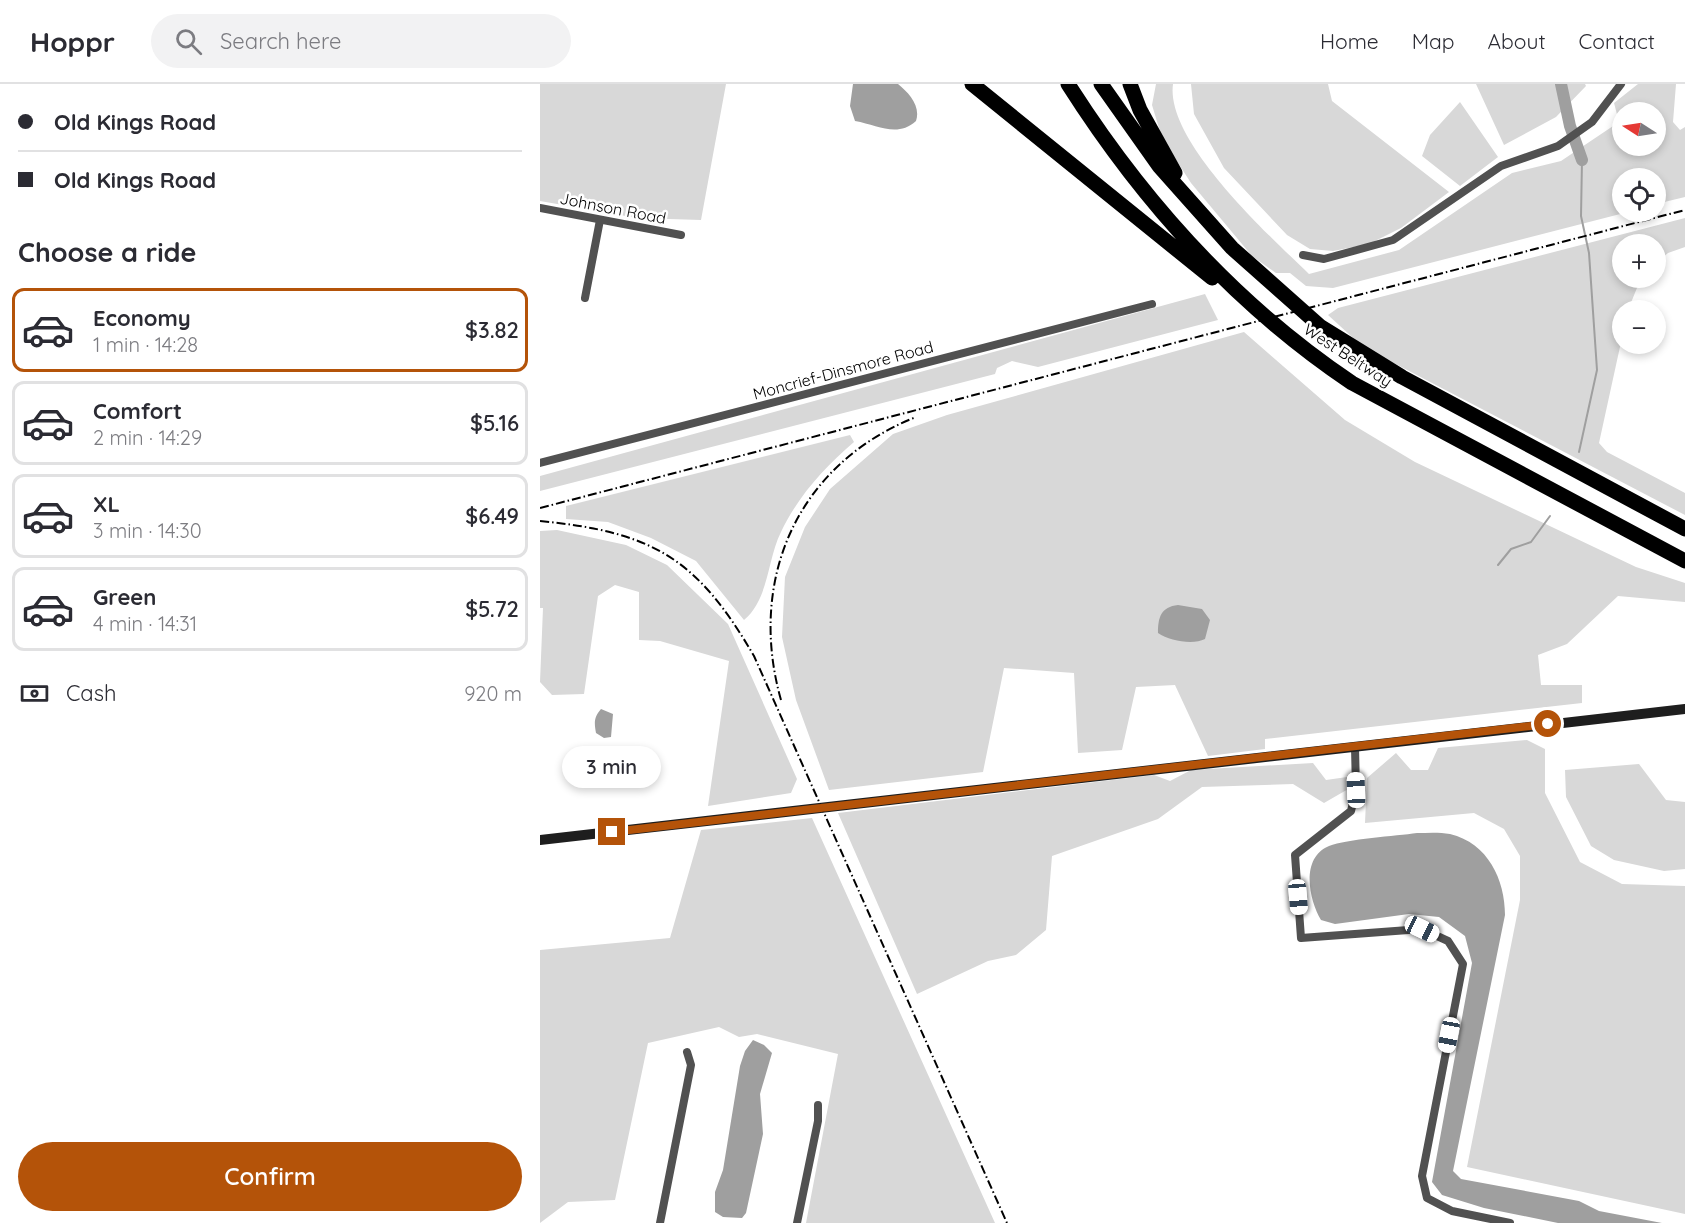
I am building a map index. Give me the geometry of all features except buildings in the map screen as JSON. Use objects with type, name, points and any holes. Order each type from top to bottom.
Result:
[{"type":"highway","points":[[972,84],[1235,293]]},
{"type":"highway","points":[[1068,84],[1113,153],[1142,191],[1235,293]]},
{"type":"highway","name":"West Beltway","points":[[1101,84],[1159,166],[1232,249],[1270,285],[1321,327],[1402,377],[1685,529]]},
{"type":"highway","points":[[1130,84],[1165,157],[1197,209]]},
{"type":"highway","name":"West Beltway","points":[[1235,293],[1269,322],[1352,383],[1685,561]]},
{"type":"street","points":[[1303,255],[1324,259],[1393,240],[1501,166],[1558,146],[1586,127],[1621,84]]},
{"type":"street","name":"Johnson Road","points":[[540,208],[681,235]]},
{"type":"street","points":[[585,298],[600,220]]},
{"type":"street","name":"Moncrief-Dinsmore Road","points":[[540,463],[1152,304]]},
{"type":"street","points":[[540,840],[1191,763],[1355,747],[1685,709]]},
{"type":"street","points":[[1355,747],[1356,790],[1351,811],[1295,855],[1302,938],[1422,929],[1448,941],[1463,964],[1422,1176],[1427,1198],[1452,1211],[1510,1223]]},
{"type":"street","points":[[660,1223],[691,1065],[687,1052]]},
{"type":"street","points":[[797,1223],[818,1120],[818,1105]]},
{"type":"shaded area","points":[[540,84],[726,84],[701,220],[637,218],[540,201]]},
{"type":"shaded area","points":[[853,84],[898,84],[915,105],[916,121],[902,129],[894,130],[855,121],[850,106]]},
{"type":"shaded area","points":[[1156,84],[1173,84],[1175,107],[1185,132],[1202,159],[1247,212],[1309,274],[1399,250],[1512,173],[1561,161],[1612,127],[1612,156],[1666,156],[1666,102],[1615,102],[1638,84],[1676,84],[1673,122],[1680,130],[1685,127],[1685,197],[1666,202],[1666,168],[1612,168],[1612,216],[1333,288],[1306,286],[1290,273],[1276,273],[1252,256],[1191,183],[1162,138],[1152,105]]},
{"type":"shaded area","points":[[1191,84],[1328,84],[1332,101],[1449,192],[1401,228],[1369,244],[1333,251],[1310,249],[1287,235],[1224,168],[1194,114]]},
{"type":"shaded area","points":[[1476,84],[1585,84],[1586,86],[1556,117],[1504,145]]},
{"type":"shaded area","points":[[1460,102],[1498,157],[1460,186],[1422,156],[1430,135]]},
{"type":"shaded area","points":[[1685,218],[1685,247],[1666,255],[1666,234],[1623,234]]},
{"type":"shaded area","points":[[1612,237],[1612,288],[1637,288],[1632,300],[1612,300],[1612,354],[1618,354],[1599,443],[1607,452],[1685,493],[1685,515],[1363,347],[1328,315],[1338,308]]},
{"type":"shaded area","points":[[1205,294],[1218,320],[1038,367],[1012,361],[997,368],[995,374],[540,491],[540,476]]},
{"type":"shaded area","points":[[1244,332],[1345,420],[1415,462],[1636,567],[1685,583],[1685,602],[1618,596],[1567,644],[1538,655],[1541,685],[1582,685],[1582,703],[1265,739],[1265,749],[1208,756],[1175,685],[1136,687],[1122,750],[1078,753],[1074,673],[1004,668],[983,772],[829,790],[796,700],[782,637],[785,577],[805,527],[830,489],[893,434],[947,415]]},
{"type":"shaded area","points":[[850,435],[854,442],[813,483],[795,506],[776,543],[763,590],[752,611],[744,620],[696,561],[651,538],[608,522],[566,519],[566,506]]},
{"type":"shaded area","points":[[557,530],[626,545],[667,565],[728,624],[797,779],[791,793],[708,806],[729,661],[660,641],[639,640],[639,592],[615,585],[598,596],[584,694],[552,695],[540,682],[543,608],[540,608],[540,531]]},
{"type":"shaded area","points":[[1178,605],[1202,609],[1210,620],[1205,639],[1194,642],[1182,641],[1158,633],[1159,622],[1164,611]]},
{"type":"shaded area","points":[[601,709],[613,714],[611,737],[604,738],[596,733],[595,720]]},
{"type":"shaded area","points":[[1527,740],[1545,749],[1545,793],[1580,862],[1622,884],[1685,886],[1685,1214],[1467,1167],[1520,900],[1520,856],[1504,829],[1474,813],[1365,823],[1367,778],[1396,753],[1411,770],[1428,770],[1438,748]]},
{"type":"shaded area","points":[[1313,763],[1326,780],[1347,777],[1350,788],[1324,803],[1293,784],[1202,787],[1158,819],[1052,856],[1046,930],[1016,955],[988,961],[917,994],[838,813],[1154,775],[1170,781],[1191,770]]},
{"type":"shaded area","points":[[1639,764],[1666,800],[1685,802],[1685,869],[1664,871],[1614,860],[1591,846],[1566,797],[1565,770]]},
{"type":"shaded area","points":[[812,818],[995,1223],[806,1223],[838,1054],[757,1034],[739,1037],[719,1027],[648,1043],[615,1200],[568,1202],[540,1223],[540,950],[670,938],[701,830]]},
{"type":"shaded area","points":[[1417,833],[1450,834],[1475,846],[1484,854],[1498,876],[1504,902],[1505,915],[1453,1171],[1461,1179],[1579,1201],[1599,1211],[1662,1223],[1558,1223],[1484,1208],[1442,1195],[1432,1182],[1472,963],[1465,936],[1439,917],[1409,914],[1335,924],[1321,920],[1313,902],[1310,880],[1314,860],[1329,846]]},
{"type":"shaded area","points":[[753,1040],[764,1045],[772,1053],[760,1094],[763,1134],[746,1213],[742,1218],[723,1217],[715,1212],[715,1192],[723,1170],[740,1066],[745,1051]]},
{"type":"waterway","points":[[1561,84],[1570,126],[1582,160]]},
{"type":"waterway","points":[[1579,452],[1597,370],[1589,253],[1581,216],[1582,160]]},
{"type":"waterway","points":[[1498,565],[1511,549],[1531,542],[1550,516]]},
{"type":"railway","points":[[540,508],[1685,210]]},
{"type":"railway","points":[[781,700],[772,655],[771,612],[777,570],[791,531],[812,496],[840,464],[875,438],[916,417]]},
{"type":"railway","points":[[540,521],[613,533],[642,543],[668,556],[691,573],[712,595],[733,623],[754,656],[1007,1223]]},
{"type":"route","points":[[612,832],[1202,762],[1322,751],[1548,724]]}]
